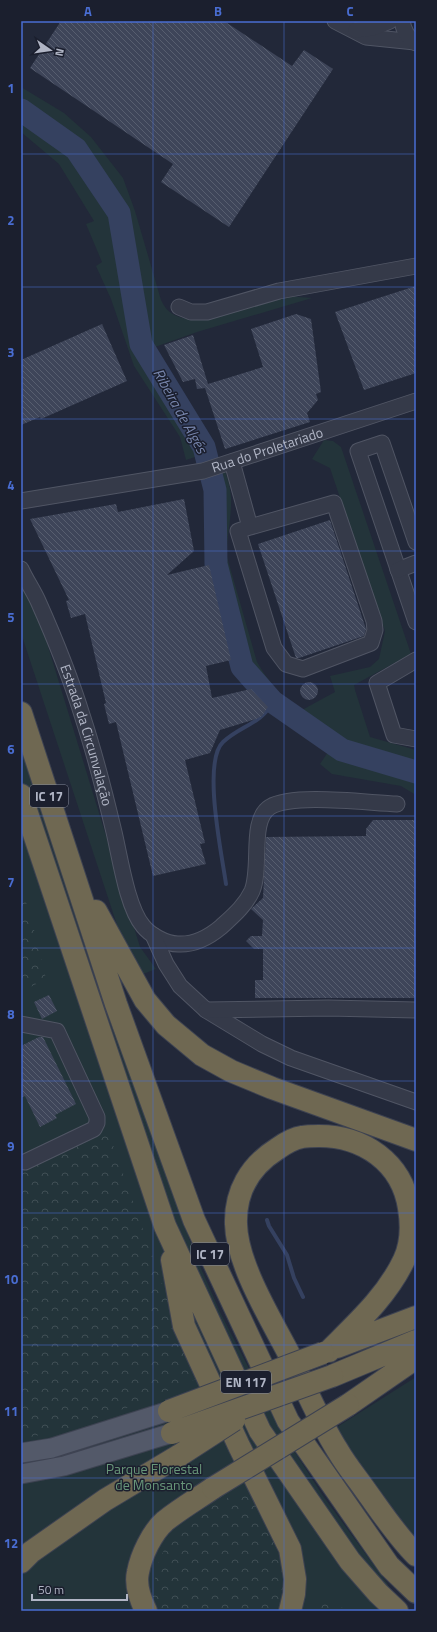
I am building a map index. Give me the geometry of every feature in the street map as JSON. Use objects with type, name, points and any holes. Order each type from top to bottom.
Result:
[{"type":"highway","name":"IC 17","points":[[21,713],[77,879],[116,1004],[194,1220],[288,1421],[388,1566],[416,1592]]},
{"type":"highway","name":"IC 17","points":[[21,796],[165,1226],[260,1432],[350,1561],[383,1602],[397,1611]]},
{"type":"highway","points":[[77,879],[111,936],[130,976],[145,1000],[182,1039],[202,1055],[231,1071],[416,1140]]},
{"type":"highway","points":[[326,1352],[387,1289],[405,1258],[412,1227],[407,1194],[398,1177],[387,1162],[371,1149],[354,1140],[329,1136],[302,1136],[265,1156],[253,1169],[242,1186],[237,1205],[236,1224],[238,1243],[249,1274],[337,1450],[399,1538],[416,1556]]},
{"type":"highway","points":[[165,1226],[184,1326],[239,1446],[290,1549],[295,1579],[294,1594],[290,1611]]},
{"type":"highway","name":"EN 117","points":[[169,1411],[416,1317]]},
{"type":"highway","name":"EN 117","points":[[172,1433],[332,1376],[416,1341]]},
{"type":"highway","points":[[146,1611],[138,1590],[138,1573],[153,1536],[164,1522],[213,1488],[348,1405],[416,1358]]},
{"type":"highway","name":"EN 117","points":[[21,1562],[31,1552],[105,1500],[180,1455],[269,1398]]},
{"type":"main road","points":[[21,1453],[52,1448],[169,1411]]},
{"type":"main road","name":"EN 117","points":[[21,1474],[64,1466],[172,1433]]},
{"type":"street","points":[[341,24],[355,30],[373,28],[390,21]]},
{"type":"street","points":[[402,21],[408,37],[415,43]]},
{"type":"street","points":[[341,24],[366,36],[415,43]]},
{"type":"street","points":[[179,307],[191,312],[207,312],[279,291],[416,266]]},
{"type":"street","name":"Rua do Proletariado","points":[[21,501],[203,471],[416,400]]},
{"type":"street","points":[[416,542],[382,443],[358,451],[416,622]]},
{"type":"street","points":[[228,463],[250,527]]},
{"type":"street","points":[[334,503],[374,620],[375,630],[371,643],[303,669],[286,664],[274,648],[238,531],[250,527],[334,503]]},
{"type":"street","points":[[398,570],[416,563]]},
{"type":"street","name":"Estrada da Circunvalação","points":[[21,569],[43,614],[83,718],[106,797],[132,908],[144,928],[153,935]]},
{"type":"street","points":[[416,660],[377,683],[394,735],[416,739]]},
{"type":"street","points":[[153,935],[174,944],[189,945],[213,934],[236,914],[252,890],[258,862],[257,831],[263,813],[269,808],[297,799],[397,804]]},
{"type":"street","points":[[153,935],[166,964],[180,986],[206,1010],[262,1044],[291,1058],[416,1102]]},
{"type":"street","points":[[206,1010],[328,1008],[414,1010]]},
{"type":"street","points":[[21,1024],[57,1031],[97,1117],[97,1123],[94,1129],[22,1160]]},
{"type":"green space","points":[[21,87],[64,113],[91,137],[123,178],[135,211],[161,300],[167,309],[174,315],[193,319],[287,296],[312,298],[197,332],[155,347],[199,421],[197,424],[224,468],[230,488],[231,498],[227,557],[257,662],[265,675],[283,696],[289,702],[302,710],[335,692],[330,676],[370,667],[379,659],[385,631],[330,468],[312,459],[324,440],[333,441],[341,447],[411,654],[354,685],[355,690],[370,737],[416,750],[416,795],[401,786],[332,774],[320,764],[328,752],[278,712],[276,714],[233,669],[207,557],[209,478],[201,455],[186,460],[180,437],[134,366],[111,299],[96,266],[102,262],[86,224],[94,221],[59,164],[21,132]]},
{"type":"green space","points":[[21,582],[43,630],[140,947],[156,969],[138,976],[118,928],[21,633]]},
{"type":"green space","name":"Parque Florestal de Monsanto","points":[[21,745],[159,1156],[196,1257],[221,1314],[280,1429],[323,1496],[387,1583],[400,1611],[21,1611]]},
{"type":"green space","points":[[21,885],[39,947],[46,979],[21,992]]},
{"type":"green space","points":[[107,1128],[196,1379],[129,1407],[63,1430],[21,1439],[21,1170]]},
{"type":"green space","points":[[416,1377],[416,1539],[334,1429]]},
{"type":"green space","points":[[238,1494],[247,1494],[255,1499],[266,1526],[281,1547],[287,1578],[282,1611],[158,1611],[152,1604],[155,1577],[161,1556],[168,1544],[188,1522],[213,1505]]},
{"type":"green space","points":[[325,1598],[348,1611],[318,1611]]},
{"type":"building","points":[[61,21],[224,21],[292,66],[304,50],[333,69],[229,227],[161,182],[173,164],[30,68]]},
{"type":"building","points":[[416,286],[416,373],[364,390],[335,312]]},
{"type":"building","points":[[296,314],[311,319],[321,392],[316,394],[318,400],[307,413],[310,422],[225,449],[205,388],[197,389],[195,379],[183,382],[164,345],[193,335],[208,384],[263,367],[251,329]]},
{"type":"building","points":[[102,324],[127,381],[41,419],[40,417],[21,425],[21,360]]},
{"type":"building","points":[[184,499],[194,551],[167,575],[209,565],[231,660],[206,666],[212,698],[251,689],[268,707],[262,716],[256,719],[220,730],[210,753],[185,760],[205,843],[200,844],[206,864],[153,876],[116,722],[109,724],[104,704],[106,703],[85,614],[71,618],[66,601],[69,600],[30,519],[116,504],[118,512]]},
{"type":"building","points":[[330,520],[366,629],[364,636],[296,658],[258,544]]},
{"type":"building","points":[[309,682],[315,685],[318,691],[315,697],[309,700],[303,697],[300,691],[303,685]]},
{"type":"building","points":[[373,820],[416,820],[416,998],[255,998],[255,980],[263,980],[263,949],[254,949],[246,941],[251,936],[262,936],[263,920],[251,909],[263,898],[266,837],[366,836],[366,829]]},
{"type":"building","points":[[49,995],[57,1011],[42,1019],[34,1002]]},
{"type":"building","points":[[39,1037],[43,1037],[76,1104],[55,1115],[57,1118],[40,1127],[25,1096],[21,1098],[21,1046]]},
{"type":"waterway","name":"Ribeira de Algés","points":[[21,110],[76,149],[119,213],[141,344],[204,447],[215,490],[216,564],[242,667],[273,702],[342,750],[416,772]]},
{"type":"waterway","points":[[226,884],[215,810],[214,769],[217,753],[223,742],[262,716],[273,702]]},
{"type":"waterway","points":[[267,1220],[269,1226],[287,1255],[294,1278],[303,1297]]}]
